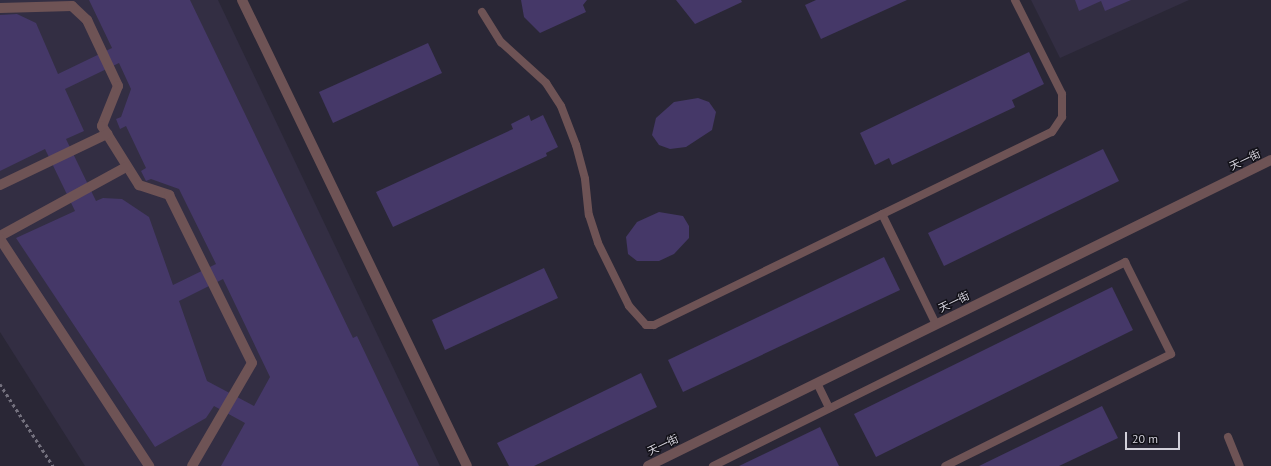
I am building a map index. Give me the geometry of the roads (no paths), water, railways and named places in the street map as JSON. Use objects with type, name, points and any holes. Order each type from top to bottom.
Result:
[{"type":"street","points":[[242,0],[467,466]]},
{"type":"street","points":[[0,8],[72,6],[87,20],[118,86],[102,126],[139,185],[169,195],[252,363],[192,466]]},
{"type":"street","points":[[0,185],[107,134]]},
{"type":"street","name":"天一街","points":[[648,466],[1271,160]]},
{"type":"street","points":[[0,236],[126,166]]},
{"type":"street","points":[[0,239],[149,466]]},
{"type":"lane","points":[[482,12],[501,42],[546,83],[561,106],[576,145],[585,179],[589,215],[598,243],[629,306],[646,325],[654,325],[1052,132],[1059,125],[1063,106],[1058,82],[1015,0]]},
{"type":"lane","points":[[882,214],[936,324]]},
{"type":"lane","points":[[713,466],[1126,262],[1171,354],[945,466]]},
{"type":"lane","points":[[817,383],[829,408]]},
{"type":"lane","points":[[1228,437],[1240,466]]}]
